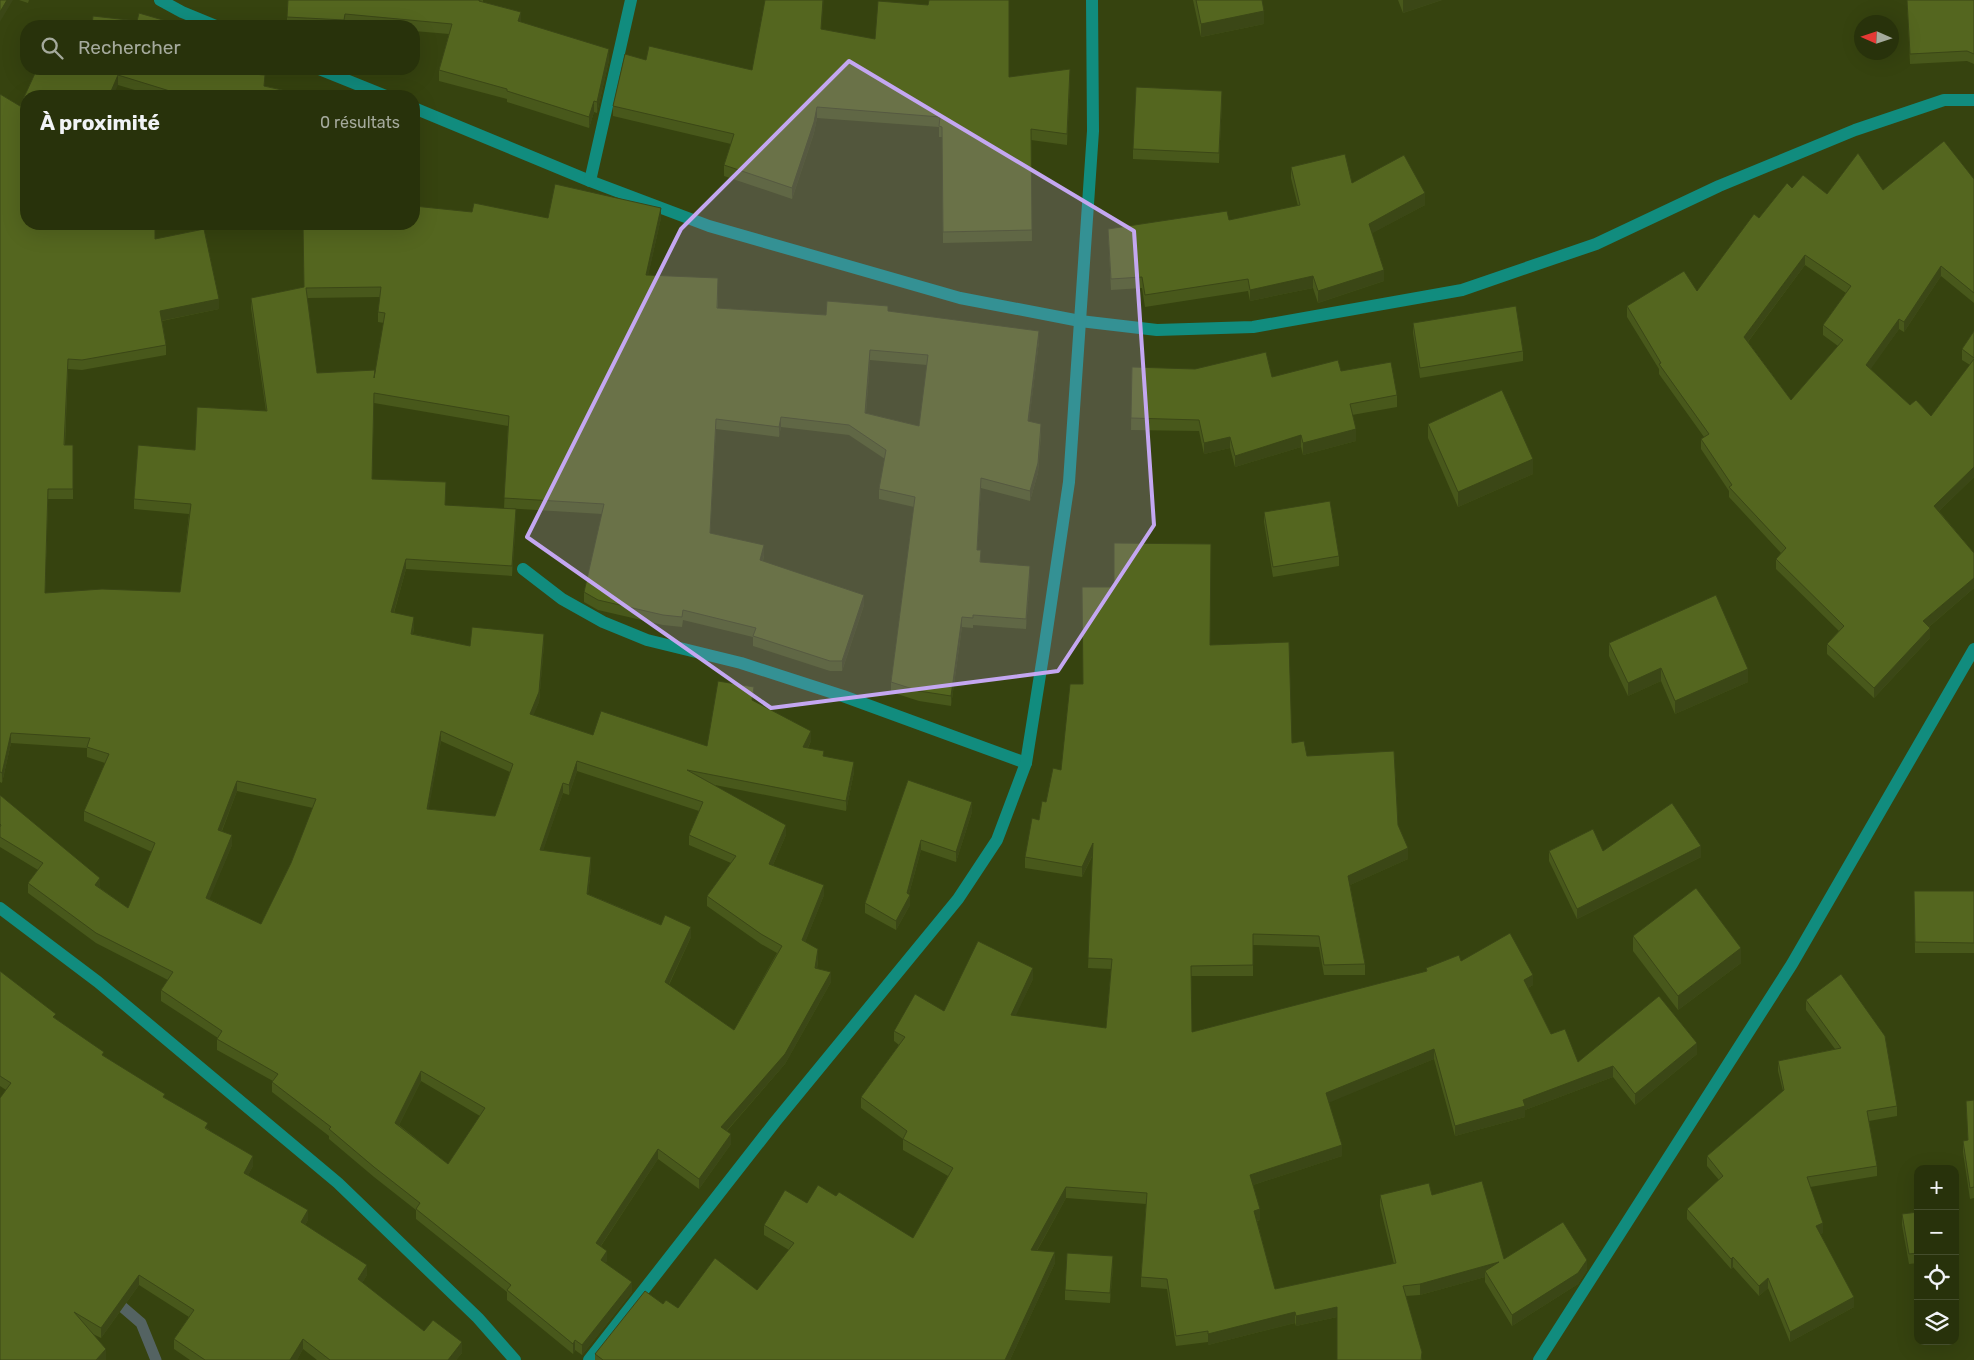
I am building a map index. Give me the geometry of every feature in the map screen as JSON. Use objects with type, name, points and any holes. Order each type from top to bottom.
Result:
[{"type":"street","points":[[160,0],[201,20]]},
{"type":"street","points":[[590,182],[631,0]]},
{"type":"street","points":[[589,1360],[775,1122],[958,899],[997,840],[1026,763],[1068,482],[1093,131],[1092,0]]},
{"type":"street","points":[[334,75],[371,90]]},
{"type":"street","points":[[420,111],[590,182],[709,226],[951,296],[1080,321],[1157,330],[1253,327],[1462,290],[1596,244],[1719,186],[1855,130],[1944,100],[1974,100]]},
{"type":"street","points":[[523,569],[570,604],[603,622],[648,640],[741,663],[843,696],[1026,763]]},
{"type":"street","points":[[1539,1360],[1792,964],[1974,649]]},
{"type":"street","points":[[0,908],[98,982],[338,1183],[478,1318],[515,1360]]},
{"type":"highlighted area","points":[[849,61],[1134,231],[1154,525],[1058,671],[771,708],[527,537],[681,229]]},
{"type":"building","points":[[0,0],[7,0],[0,12]]},
{"type":"building","points":[[288,0],[479,0],[521,12],[518,21],[609,49],[597,102],[594,101],[589,117],[507,91],[507,89],[439,70],[452,24],[345,14],[344,20],[287,17]]},
{"type":"building","points":[[765,0],[823,0],[821,29],[875,39],[878,1],[928,5],[929,0],[1009,0],[1009,77],[1070,69],[1067,134],[1031,129],[1032,230],[943,232],[942,127],[939,126],[940,117],[817,107],[814,122],[792,188],[724,165],[734,134],[613,106],[625,54],[646,60],[649,46],[752,70]]},
{"type":"building","points":[[1196,0],[1262,0],[1264,11],[1201,24]]},
{"type":"building","points":[[1907,0],[1974,0],[1974,54],[1967,51],[1910,54]]},
{"type":"building","points":[[139,13],[163,20],[137,20]]},
{"type":"building","points":[[93,16],[128,20],[93,20]]},
{"type":"building","points":[[34,75],[118,75],[112,90],[27,90]]},
{"type":"building","points":[[118,75],[265,75],[264,86],[282,90],[167,90]]},
{"type":"building","points":[[1136,87],[1222,91],[1219,153],[1133,149]]},
{"type":"building","points":[[0,94],[20,106],[20,230],[155,230],[155,239],[204,230],[219,299],[160,311],[166,345],[82,360],[68,359],[64,445],[73,445],[73,489],[48,489],[45,593],[102,589],[180,592],[191,504],[134,499],[138,445],[195,450],[197,407],[267,411],[251,298],[304,287],[303,230],[420,230],[420,207],[472,212],[474,203],[548,218],[555,184],[661,208],[646,275],[718,278],[717,308],[826,315],[827,301],[888,306],[888,311],[1039,331],[1028,421],[1041,424],[1038,463],[1030,491],[981,478],[977,550],[981,550],[980,562],[1030,566],[1026,619],[973,615],[973,618],[962,617],[951,696],[919,691],[891,682],[915,497],[879,489],[886,450],[849,425],[781,417],[779,427],[716,419],[710,533],[764,545],[760,560],[864,595],[842,661],[830,661],[753,636],[756,628],[683,610],[682,617],[663,615],[598,600],[584,592],[604,504],[504,498],[509,416],[374,393],[372,479],[446,482],[445,505],[516,509],[512,566],[406,559],[391,612],[414,617],[411,634],[470,646],[472,627],[544,634],[539,692],[530,714],[593,735],[601,711],[707,746],[718,681],[754,687],[752,700],[811,731],[803,747],[824,751],[823,756],[854,762],[846,801],[687,770],[786,825],[769,864],[824,885],[802,940],[818,949],[815,968],[831,972],[785,1054],[721,1127],[731,1134],[699,1179],[658,1149],[596,1243],[607,1251],[601,1260],[632,1282],[582,1345],[575,1340],[573,1344],[507,1290],[511,1285],[416,1209],[420,1203],[329,1129],[331,1127],[272,1082],[278,1074],[217,1039],[222,1031],[161,990],[173,972],[96,933],[28,883],[43,863],[0,837],[0,795],[100,878],[95,885],[128,908],[155,843],[84,811],[109,754],[87,747],[90,738],[11,733],[2,773],[0,772]],"holes":[[[381,287],[378,312],[385,313],[374,378],[375,370],[317,373],[306,288]],[[870,350],[928,355],[919,426],[865,413]],[[441,731],[513,764],[495,816],[427,809]],[[577,761],[703,802],[689,835],[736,856],[707,896],[761,934],[782,946],[734,1030],[665,982],[691,927],[665,915],[661,925],[587,894],[591,857],[540,850],[563,783],[569,785]],[[237,781],[316,799],[291,863],[261,924],[206,898],[232,835],[218,830]],[[421,1071],[485,1108],[448,1164],[395,1123]]]},
{"type":"building","points":[[1944,141],[1974,179],[1974,293],[1941,266],[1904,322],[1899,319],[1866,365],[1910,405],[1916,400],[1931,416],[1974,359],[1974,467],[1934,506],[1974,553],[1974,578],[1923,621],[1930,628],[1874,688],[1827,644],[1844,626],[1776,559],[1786,548],[1729,487],[1732,485],[1701,439],[1709,434],[1659,364],[1661,363],[1627,306],[1684,271],[1697,291],[1754,214],[1759,218],[1787,183],[1792,188],[1803,175],[1827,194],[1858,153],[1883,190]],"holes":[[[1805,255],[1851,286],[1823,325],[1843,340],[1791,400],[1744,337]]]},
{"type":"building","points":[[1345,154],[1352,183],[1404,155],[1425,193],[1369,224],[1384,270],[1318,291],[1313,276],[1250,290],[1248,279],[1145,295],[1142,277],[1111,279],[1108,229],[1227,211],[1229,220],[1300,205],[1291,167]]},
{"type":"building","points":[[1516,306],[1523,351],[1420,368],[1413,323]]},
{"type":"building","points":[[1974,331],[1974,358],[1962,349]]},
{"type":"building","points":[[1266,352],[1272,377],[1338,360],[1341,371],[1391,362],[1397,395],[1350,404],[1356,429],[1303,443],[1301,435],[1235,456],[1230,437],[1204,443],[1199,420],[1131,418],[1132,367],[1195,369]]},
{"type":"building","points":[[1502,390],[1533,459],[1458,492],[1428,424]]},
{"type":"building","points":[[1330,501],[1339,556],[1273,567],[1264,512]]},
{"type":"building","points":[[1114,543],[1211,544],[1210,645],[1289,642],[1292,743],[1304,741],[1307,756],[1394,751],[1398,825],[1408,848],[1348,876],[1365,964],[1324,965],[1319,936],[1253,934],[1253,965],[1191,966],[1192,1032],[1427,971],[1426,968],[1459,955],[1461,961],[1510,933],[1533,975],[1524,980],[1551,1034],[1565,1029],[1578,1062],[1659,996],[1697,1043],[1635,1094],[1613,1066],[1523,1100],[1525,1106],[1455,1126],[1434,1049],[1326,1093],[1342,1145],[1250,1175],[1260,1209],[1254,1211],[1275,1289],[1396,1263],[1380,1195],[1429,1183],[1432,1195],[1482,1181],[1504,1259],[1563,1222],[1587,1260],[1578,1273],[1512,1315],[1485,1271],[1499,1262],[1420,1284],[1403,1286],[1422,1352],[1421,1360],[1337,1360],[1337,1307],[1296,1316],[1295,1312],[1208,1334],[1208,1331],[1176,1336],[1167,1279],[1141,1277],[1147,1193],[1066,1187],[1031,1250],[1055,1252],[1005,1360],[603,1360],[595,1354],[645,1291],[663,1304],[666,1300],[678,1308],[715,1258],[757,1290],[794,1243],[764,1225],[785,1190],[807,1203],[818,1185],[836,1196],[839,1192],[913,1238],[953,1168],[903,1139],[907,1131],[861,1097],[905,1037],[894,1031],[915,994],[944,1011],[978,941],[1033,968],[1011,1015],[1106,1028],[1112,959],[1088,958],[1093,843],[1082,867],[1025,857],[1032,818],[1039,820],[1042,801],[1046,802],[1053,768],[1061,770],[1070,684],[1083,684],[1082,587],[1114,587]]},
{"type":"building","points":[[1716,595],[1748,669],[1675,701],[1661,668],[1628,683],[1609,643]]},
{"type":"building","points":[[908,780],[972,802],[956,852],[921,840],[907,893],[910,895],[896,921],[865,903]]},
{"type":"building","points":[[1672,803],[1701,846],[1577,909],[1549,851],[1593,829],[1603,851]]},
{"type":"building","points":[[1696,888],[1741,948],[1678,996],[1633,936]]},
{"type":"building","points":[[1914,891],[1974,891],[1974,943],[1915,942]]},
{"type":"building","points":[[0,971],[56,1014],[53,1017],[104,1052],[102,1055],[165,1094],[163,1097],[208,1123],[205,1128],[253,1156],[244,1173],[308,1210],[301,1222],[367,1265],[358,1279],[424,1331],[433,1320],[462,1342],[448,1360],[330,1360],[303,1339],[290,1360],[205,1360],[174,1339],[194,1310],[139,1275],[101,1328],[74,1312],[106,1349],[96,1360],[0,1360],[0,1098],[11,1083],[0,1076]]},
{"type":"building","points":[[1841,974],[1885,1036],[1897,1106],[1867,1111],[1877,1166],[1807,1177],[1823,1223],[1816,1226],[1854,1297],[1790,1332],[1768,1278],[1759,1286],[1733,1257],[1731,1259],[1687,1209],[1723,1176],[1707,1156],[1784,1090],[1778,1061],[1841,1048],[1806,1000]]},
{"type":"building","points":[[1974,1100],[1974,1187],[1970,1188],[1963,1141],[1968,1140],[1966,1101]]},
{"type":"building","points":[[1914,1212],[1914,1253],[1909,1254],[1902,1214]]},
{"type":"building","points":[[1067,1253],[1113,1256],[1110,1293],[1065,1290]]},
{"type":"waterway","points":[[112,1298],[141,1323],[156,1360]]}]
